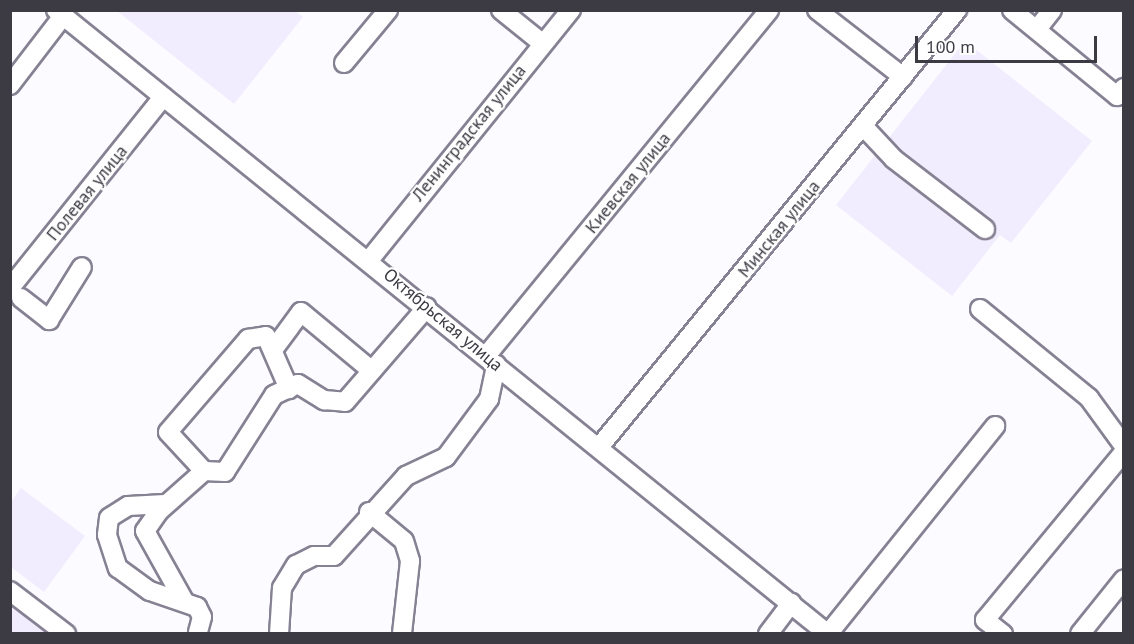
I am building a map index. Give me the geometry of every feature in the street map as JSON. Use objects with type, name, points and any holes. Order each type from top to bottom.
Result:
[{"type":"street","points":[[344,63],[388,10]]},
{"type":"street","points":[[501,10],[542,42]]},
{"type":"street","name":"Ленинградская улица","points":[[370,259],[542,42],[572,10]]},
{"type":"street","name":"Киевская улица","points":[[491,360],[769,10]]},
{"type":"street","points":[[817,10],[903,77]]},
{"type":"street","name":"Минская улица","points":[[600,447],[957,10]]},
{"type":"street","points":[[1012,10],[1121,94]]},
{"type":"street","points":[[1038,28],[1052,10]]},
{"type":"street","points":[[10,85],[59,13]]},
{"type":"street","name":"Октябрьская улица","points":[[59,13],[370,259],[828,633]]},
{"type":"street","name":"Полевая улица","points":[[13,296],[163,97]]},
{"type":"street","points":[[863,126],[894,159],[986,229]]},
{"type":"street","points":[[13,296],[49,320],[82,267]]},
{"type":"street","points":[[198,632],[202,617],[184,601],[145,531],[165,504],[204,471],[225,472],[274,395],[298,384],[324,400],[345,402],[427,307]]},
{"type":"street","points":[[980,309],[1089,398],[1124,446]]},
{"type":"street","points":[[273,350],[301,312],[372,370]]},
{"type":"street","points":[[204,471],[168,432],[248,339],[266,336],[289,388]]},
{"type":"street","points":[[279,633],[282,588],[297,565],[314,556],[334,556],[369,512],[406,476],[446,457],[489,399],[491,360]]},
{"type":"street","points":[[828,633],[995,426]]},
{"type":"street","points":[[1003,633],[986,620],[1124,452]]},
{"type":"street","points":[[165,504],[128,506],[109,518],[107,535],[118,568],[150,591],[184,601]]},
{"type":"street","points":[[369,512],[404,541],[410,561],[402,633]]},
{"type":"street","points":[[1080,633],[1124,579]]},
{"type":"street","points":[[10,591],[66,633]]},
{"type":"street","points":[[768,633],[791,603]]},
{"type":"shaded area","points":[[117,11],[295,11],[303,17],[234,104]]},
{"type":"shaded area","points":[[965,41],[1092,141],[1011,243],[1000,235],[952,296],[836,205]]},
{"type":"shaded area","points":[[21,488],[85,536],[44,592],[11,567],[11,502]]},
{"type":"shaded area","points":[[11,598],[57,633],[11,633]]}]
